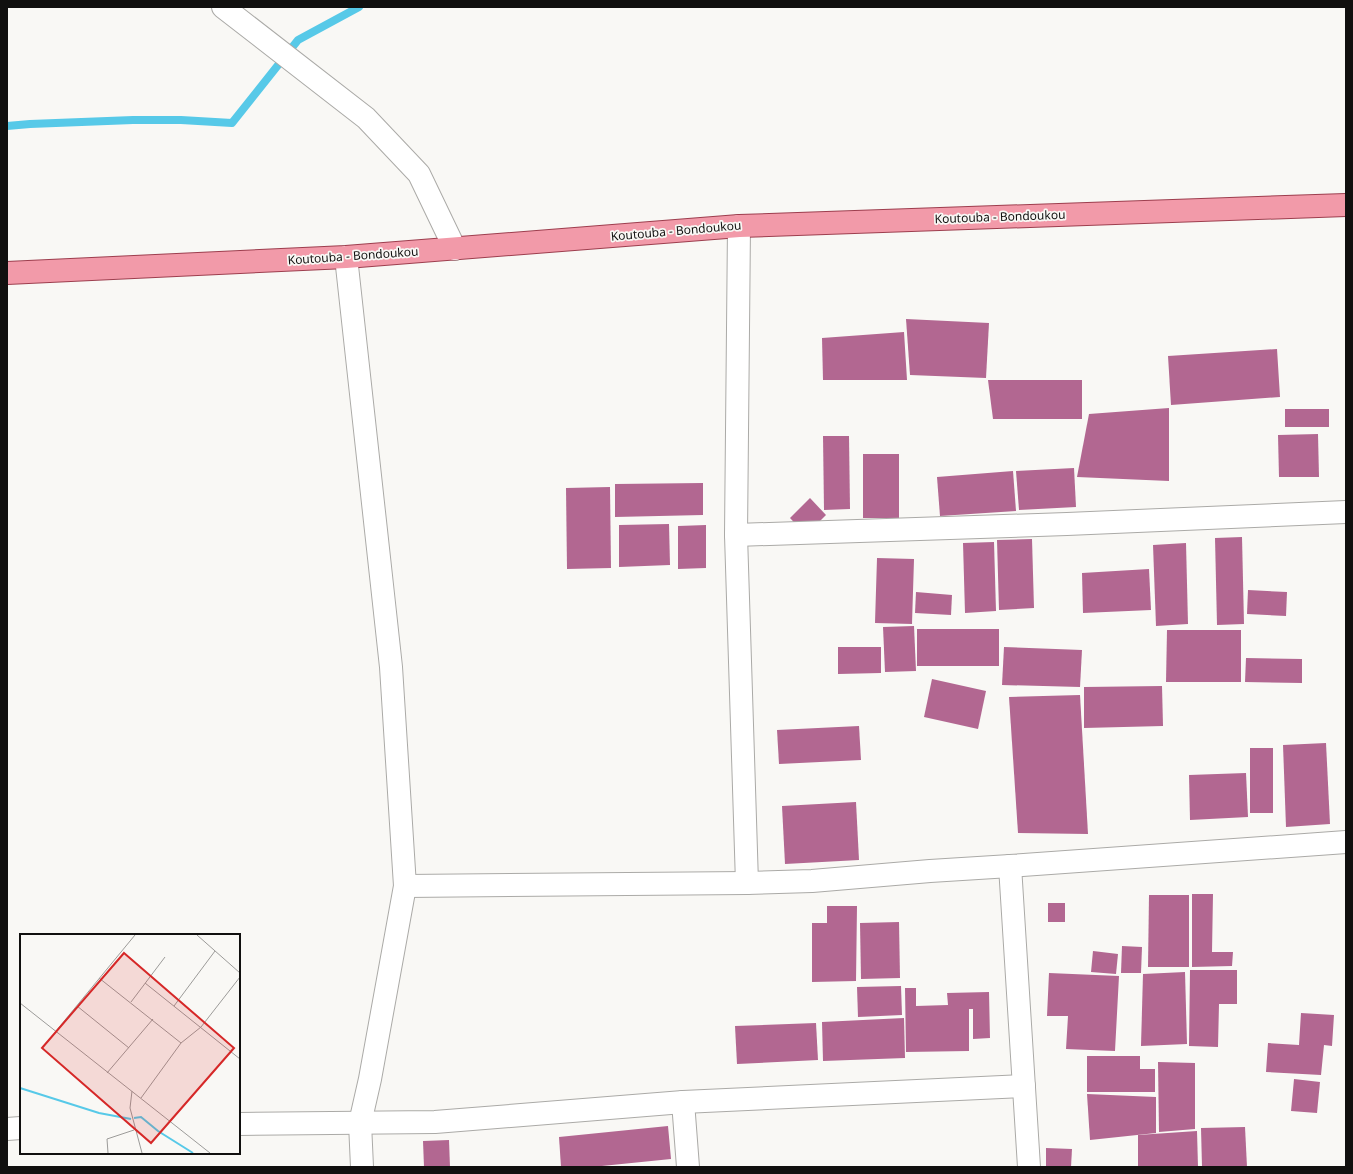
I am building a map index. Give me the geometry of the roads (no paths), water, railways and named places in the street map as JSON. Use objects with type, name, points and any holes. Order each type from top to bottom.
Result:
[{"type":"main road","name":"Koutouba - Bondoukou","points":[[7,273],[346,257],[739,226],[1346,205]]},
{"type":"street","points":[[223,7],[366,118],[419,174],[455,249]]},
{"type":"street","points":[[739,226],[736,535],[748,883]]},
{"type":"street","points":[[346,257],[391,667],[405,886],[370,1079],[360,1123],[362,1167]]},
{"type":"street","points":[[736,535],[1067,524],[1346,512]]},
{"type":"street","points":[[405,886],[748,883],[812,881],[930,871],[1346,842]]},
{"type":"street","points":[[1010,866],[1029,1167]]},
{"type":"street","points":[[240,1124],[435,1122],[683,1102],[1024,1086]]},
{"type":"street","points":[[683,1102],[688,1167]]},
{"type":"street","points":[[7,1129],[20,1128]]},
{"type":"waterway","points":[[7,126],[133,120],[181,120],[232,123],[298,40],[359,7]]}]
